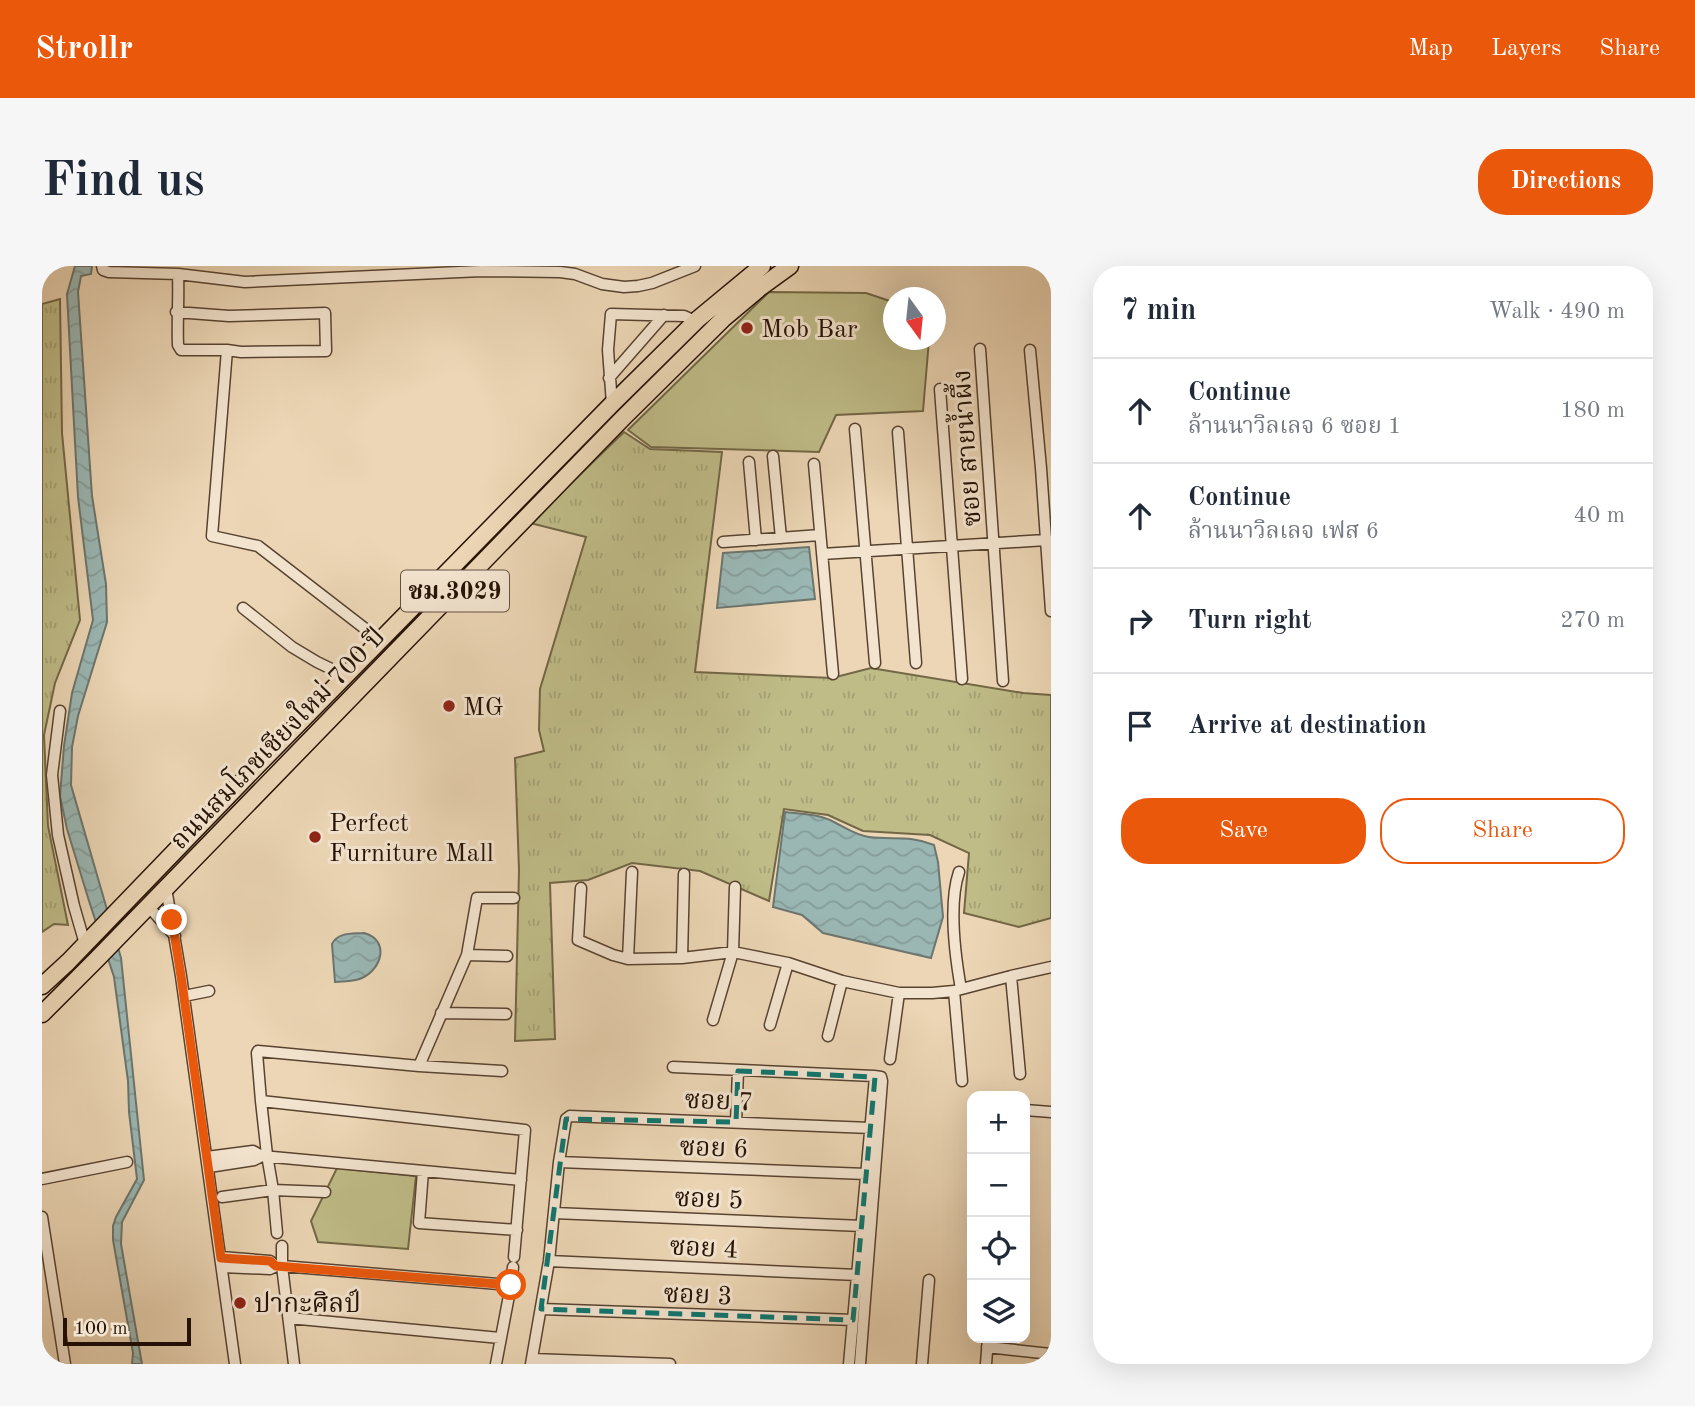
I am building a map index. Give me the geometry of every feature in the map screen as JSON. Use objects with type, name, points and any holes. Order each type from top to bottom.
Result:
[{"type":"main road","name":"ถนนสมโภชเชียงใหม่ 700 ปี","points":[[42,986],[695,321],[762,266]]},
{"type":"main road","name":"ถนนสมโภชเชียงใหม่ 700 ปี","points":[[42,1013],[623,418],[723,319],[790,266]]},
{"type":"street","points":[[102,266],[103,270],[109,272],[178,274],[246,282],[481,271],[560,272],[624,287],[652,283],[695,266]]},
{"type":"street","points":[[176,312],[229,316],[325,313],[326,351],[181,350],[178,345],[176,312],[179,299],[178,274]]},
{"type":"street","points":[[612,404],[608,349],[611,314],[684,316],[695,321]]},
{"type":"street","points":[[609,379],[664,315]]},
{"type":"street","name":"ซอย สายน้ำผึ้ง","points":[[979,349],[1003,681]]},
{"type":"street","points":[[227,350],[212,536],[258,545],[381,641]]},
{"type":"street","points":[[1030,350],[1048,540],[1051,611]]},
{"type":"street","points":[[940,389],[962,679]]},
{"type":"street","points":[[855,429],[875,663]]},
{"type":"street","points":[[898,432],[916,663]]},
{"type":"street","points":[[774,456],[780,538]]},
{"type":"street","points":[[748,462],[756,540]]},
{"type":"street","points":[[814,464],[833,674]]},
{"type":"street","points":[[723,542],[820,535]]},
{"type":"street","points":[[822,554],[1048,540]]},
{"type":"street","points":[[243,608],[292,647],[346,676]]},
{"type":"street","points":[[60,710],[52,775],[58,835],[85,944]]},
{"type":"street","points":[[628,959],[632,872]]},
{"type":"street","points":[[959,872],[953,905],[962,1082]]},
{"type":"street","points":[[682,958],[684,874]]},
{"type":"street","points":[[713,1020],[733,953],[736,887]]},
{"type":"street","points":[[166,888],[184,996],[235,1364]]},
{"type":"street","points":[[581,888],[578,940],[628,959],[733,953],[788,963],[842,981],[899,993],[957,990],[1051,967]]},
{"type":"street","points":[[418,1066],[467,955],[477,898],[514,898]]},
{"type":"street","points":[[148,906],[175,937]]},
{"type":"street","points":[[467,955],[507,956]]},
{"type":"street","points":[[770,1025],[788,963]]},
{"type":"street","points":[[1011,976],[1020,1074]]},
{"type":"street","points":[[828,1036],[842,981]]},
{"type":"street","points":[[184,996],[209,991]]},
{"type":"street","points":[[890,1059],[899,993]]},
{"type":"street","points":[[441,1013],[506,1014]]},
{"type":"street","points":[[276,1233],[273,1190],[264,1156],[257,1053],[261,1050],[418,1066],[502,1071]]},
{"type":"street","points":[[673,1067],[881,1077],[883,1081],[860,1364]]},
{"type":"street","points":[[736,1122],[738,1071]]},
{"type":"street","points":[[849,1364],[874,1076]]},
{"type":"street","points":[[261,1101],[524,1130],[511,1285],[496,1364]]},
{"type":"street","points":[[1030,1111],[1051,1112]]},
{"type":"street","name":"ซอย 7","points":[[559,1162],[566,1119],[575,1115],[871,1128]]},
{"type":"street","points":[[208,1162],[254,1160],[264,1156],[521,1180]]},
{"type":"street","points":[[559,1162],[549,1261],[532,1361],[670,1364]]},
{"type":"street","name":"ซอย 6","points":[[559,1162],[866,1174]]},
{"type":"street","points":[[42,1179],[127,1163]]},
{"type":"street","points":[[423,1171],[419,1223],[517,1230]]},
{"type":"street","points":[[222,1197],[273,1190],[325,1192]]},
{"type":"street","name":"ซอย 5","points":[[554,1213],[862,1226]]},
{"type":"street","points":[[42,1217],[65,1364]]},
{"type":"street","points":[[282,1246],[279,1266],[294,1364]]},
{"type":"street","name":"ซอย 4","points":[[549,1261],[857,1275]]},
{"type":"street","points":[[222,1262],[270,1269],[279,1266],[511,1285]]},
{"type":"street","points":[[922,1364],[929,1280]]},
{"type":"street","name":"ซอย 3","points":[[541,1309],[853,1320]]},
{"type":"street","points":[[289,1318],[500,1338]]},
{"type":"street","points":[[986,1364],[988,1343]]},
{"type":"street","points":[[993,1343],[1051,1354]]},
{"type":"highlighted area","points":[[738,1071],[875,1077],[853,1320],[541,1309],[566,1119],[736,1122]]},
{"type":"green space","points":[[769,292],[866,293],[883,299],[883,350],[928,350],[923,411],[836,415],[819,452],[651,447],[628,430]]},
{"type":"green space","points":[[60,299],[62,433],[80,620],[55,683],[44,735],[48,826],[68,925],[54,924],[42,932],[42,304]]},
{"type":"green space","points":[[624,432],[650,449],[722,452],[695,672],[832,678],[871,668],[1023,693],[1051,695],[1051,918],[1019,927],[964,913],[969,853],[930,835],[863,831],[828,815],[784,809],[769,901],[700,871],[632,863],[588,880],[550,883],[555,1039],[515,1041],[519,870],[515,758],[544,751],[539,730],[540,689],[586,537],[530,523]]},
{"type":"green space","points":[[337,1168],[416,1176],[408,1249],[318,1242],[311,1221]]},
{"type":"water","points":[[75,266],[92,266],[91,274],[81,276],[78,292],[92,496],[106,584],[107,622],[78,716],[72,747],[71,785],[121,958],[144,1180],[122,1222],[121,1244],[142,1364],[132,1364],[133,1353],[113,1240],[116,1217],[137,1179],[128,1081],[114,977],[67,829],[60,796],[72,693],[93,620],[78,497],[67,294]]},
{"type":"water","points":[[809,547],[815,599],[717,608],[723,553]]},
{"type":"water","points":[[785,812],[822,817],[864,836],[909,839],[934,845],[943,917],[931,958],[823,933],[802,915],[773,907]]},
{"type":"water","points":[[364,933],[372,937],[380,948],[378,962],[369,974],[362,978],[335,982],[332,944],[342,936]]},
{"type":"place","name":"Mob Bar","points":[[747,328]]},
{"type":"place","name":"MG","points":[[449,706]]},
{"type":"place","name":"Perfect Furniture Mall","points":[[315,837]]},
{"type":"place","name":"ปากะศิลป์","points":[[240,1303]]},
{"type":"route","points":[[172,920],[221,1258],[270,1261],[276,1266],[511,1285]]}]
